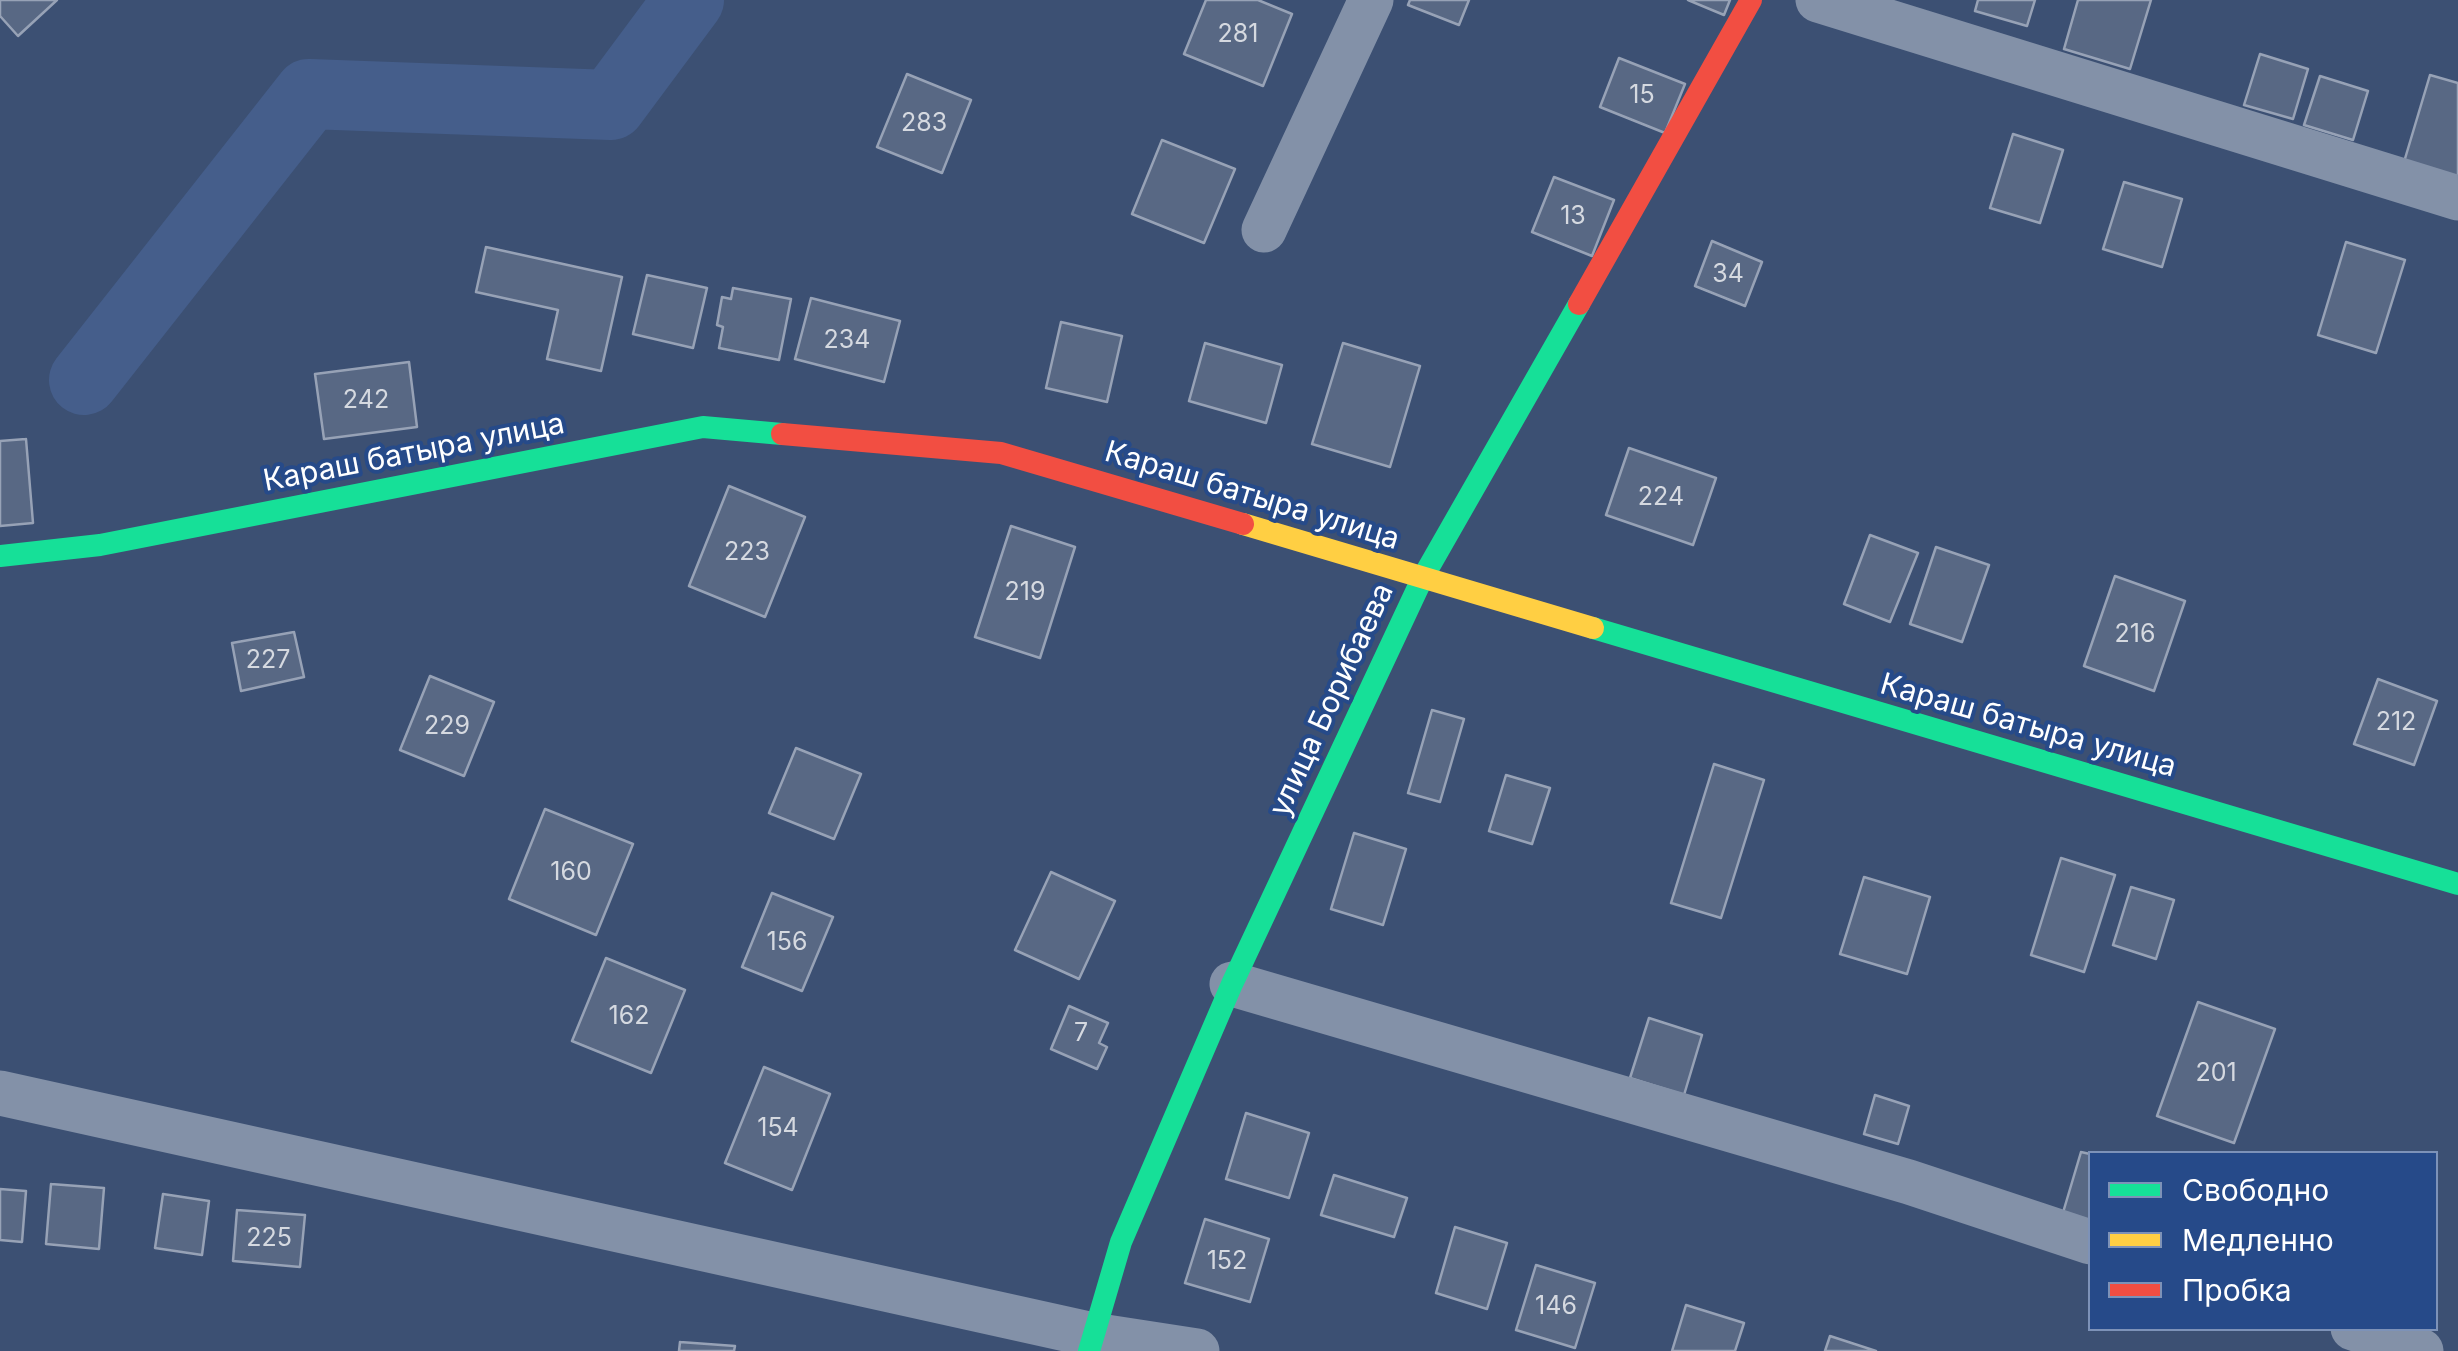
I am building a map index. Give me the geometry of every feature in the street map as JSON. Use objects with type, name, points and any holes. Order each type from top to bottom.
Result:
[{"type":"street","points":[[1264,230],[1370,0]]},
{"type":"street","name":"улица Борибаева","points":[[1091,1343],[1121,1242],[1232,984],[1422,578],[1752,0]]},
{"type":"street","points":[[1818,0],[2458,198]]},
{"type":"street","name":"Караш батыра улица","points":[[0,556],[100,546],[703,427],[1001,453],[2458,884]]},
{"type":"street","points":[[1232,984],[1910,1182],[2088,1241]]},
{"type":"street","points":[[0,1093],[1091,1343],[1197,1351]]},
{"type":"street","points":[[2362,1331],[2421,1351]]},
{"type":"building","points":[[0,0],[57,0],[18,36],[0,16]]},
{"type":"building","points":[[1206,0],[1258,0],[1292,14],[1263,86],[1184,54]]},
{"type":"building","points":[[1410,0],[1469,0],[1459,25],[1408,5]]},
{"type":"building","points":[[1688,0],[1730,0],[1724,15]]},
{"type":"building","points":[[1978,0],[2035,0],[2027,26],[1975,11]]},
{"type":"building","points":[[2078,0],[2151,0],[2130,69],[2064,49]]},
{"type":"building","points":[[2260,54],[2308,69],[2293,119],[2244,105]]},
{"type":"building","points":[[1619,58],[1685,84],[1665,133],[1600,107]]},
{"type":"building","points":[[907,74],[971,100],[942,173],[877,147]]},
{"type":"building","points":[[2430,75],[2458,83],[2458,179],[2404,162]]},
{"type":"building","points":[[2320,76],[2368,91],[2353,140],[2304,125]]},
{"type":"building","points":[[2013,134],[2063,150],[2040,223],[1990,208]]},
{"type":"building","points":[[1162,140],[1235,169],[1204,243],[1132,214]]},
{"type":"building","points":[[1554,177],[1614,200],[1592,256],[1532,232]]},
{"type":"building","points":[[2124,182],[2182,199],[2162,267],[2103,249]]},
{"type":"building","points":[[1712,241],[1762,262],[1745,306],[1695,286]]},
{"type":"building","points":[[2346,242],[2405,260],[2376,353],[2318,335]]},
{"type":"building","points":[[486,247],[622,277],[601,371],[547,359],[558,310],[476,292]]},
{"type":"building","points":[[647,275],[707,288],[693,348],[633,334]]},
{"type":"building","points":[[733,288],[791,299],[779,360],[719,348],[723,327],[717,325],[722,297],[731,299]]},
{"type":"building","points":[[811,298],[900,321],[884,382],[795,359]]},
{"type":"building","points":[[1061,322],[1122,336],[1107,402],[1046,388]]},
{"type":"building","points":[[1205,343],[1282,365],[1266,423],[1189,401]]},
{"type":"building","points":[[1343,343],[1420,366],[1390,467],[1312,444]]},
{"type":"building","points":[[409,362],[417,427],[324,439],[315,374]]},
{"type":"building","points":[[26,439],[33,523],[0,526],[0,441]]},
{"type":"building","points":[[1629,448],[1716,478],[1693,545],[1606,515]]},
{"type":"building","points":[[729,486],[805,517],[765,617],[689,586]]},
{"type":"building","points":[[1011,526],[1075,547],[1040,658],[975,637]]},
{"type":"building","points":[[1870,535],[1918,553],[1890,622],[1844,604]]},
{"type":"building","points":[[1936,547],[1989,565],[1962,642],[1910,624]]},
{"type":"building","points":[[2115,576],[2185,601],[2154,691],[2084,666]]},
{"type":"building","points":[[294,632],[304,677],[241,691],[232,643]]},
{"type":"building","points":[[430,676],[494,702],[464,776],[400,750]]},
{"type":"building","points":[[2378,679],[2437,701],[2414,765],[2354,744]]},
{"type":"building","points":[[1432,710],[1464,719],[1440,802],[1408,793]]},
{"type":"building","points":[[796,748],[861,774],[834,839],[769,813]]},
{"type":"building","points":[[1714,764],[1764,780],[1721,918],[1671,903]]},
{"type":"building","points":[[1506,775],[1550,788],[1532,844],[1489,831]]},
{"type":"building","points":[[545,809],[633,844],[596,935],[509,899]]},
{"type":"building","points":[[1354,833],[1406,849],[1383,925],[1331,909]]},
{"type":"building","points":[[2061,858],[2115,875],[2084,972],[2031,955]]},
{"type":"building","points":[[1051,872],[1115,901],[1079,979],[1015,950]]},
{"type":"building","points":[[1864,877],[1930,897],[1907,974],[1840,954]]},
{"type":"building","points":[[2131,887],[2174,900],[2156,959],[2113,945]]},
{"type":"building","points":[[772,893],[833,917],[802,991],[742,967]]},
{"type":"building","points":[[606,958],[685,990],[651,1073],[572,1041]]},
{"type":"building","points":[[2198,1002],[2275,1029],[2234,1143],[2157,1116]]},
{"type":"building","points":[[1069,1006],[1108,1023],[1099,1043],[1107,1047],[1097,1069],[1051,1049]]},
{"type":"building","points":[[1649,1018],[1702,1035],[1684,1095],[1630,1078]]},
{"type":"building","points":[[764,1067],[830,1094],[792,1190],[725,1163]]},
{"type":"building","points":[[1875,1095],[1909,1106],[1898,1144],[1864,1134]]},
{"type":"building","points":[[1246,1113],[1309,1133],[1289,1198],[1226,1179]]},
{"type":"building","points":[[2081,1152],[2088,1154],[2088,1224],[2062,1216]]},
{"type":"building","points":[[1334,1175],[1407,1198],[1394,1237],[1321,1215]]},
{"type":"building","points":[[51,1184],[104,1188],[99,1249],[46,1244]]},
{"type":"building","points":[[0,1189],[26,1191],[22,1242],[0,1240]]},
{"type":"building","points":[[163,1194],[209,1201],[202,1255],[155,1248]]},
{"type":"building","points":[[237,1210],[305,1215],[300,1267],[233,1261]]},
{"type":"building","points":[[1205,1219],[1269,1239],[1250,1302],[1185,1283]]},
{"type":"building","points":[[1455,1227],[1507,1243],[1487,1309],[1436,1293]]},
{"type":"building","points":[[1536,1265],[1595,1283],[1575,1348],[1516,1330]]},
{"type":"building","points":[[1686,1305],[1744,1323],[1735,1351],[1672,1351]]},
{"type":"building","points":[[1830,1336],[1876,1351],[1825,1351]]},
{"type":"building","points":[[680,1342],[735,1346],[734,1351],[679,1351]]},
{"type":"waterway","points":[[84,380],[309,94],[611,105],[689,0]]},
{"type":"traffic: fast","points":[[1089,1351],[1121,1242],[1232,984],[1422,579],[1579,304]]},
{"type":"traffic: fast","points":[[0,556],[100,545],[703,427],[782,434]]},
{"type":"traffic: fast","points":[[1593,628],[2458,884]]},
{"type":"traffic: slow","points":[[1243,524],[1593,628]]},
{"type":"traffic: jam","points":[[1579,304],[1751,0]]},
{"type":"traffic: jam","points":[[782,434],[1001,453],[1243,524]]}]
